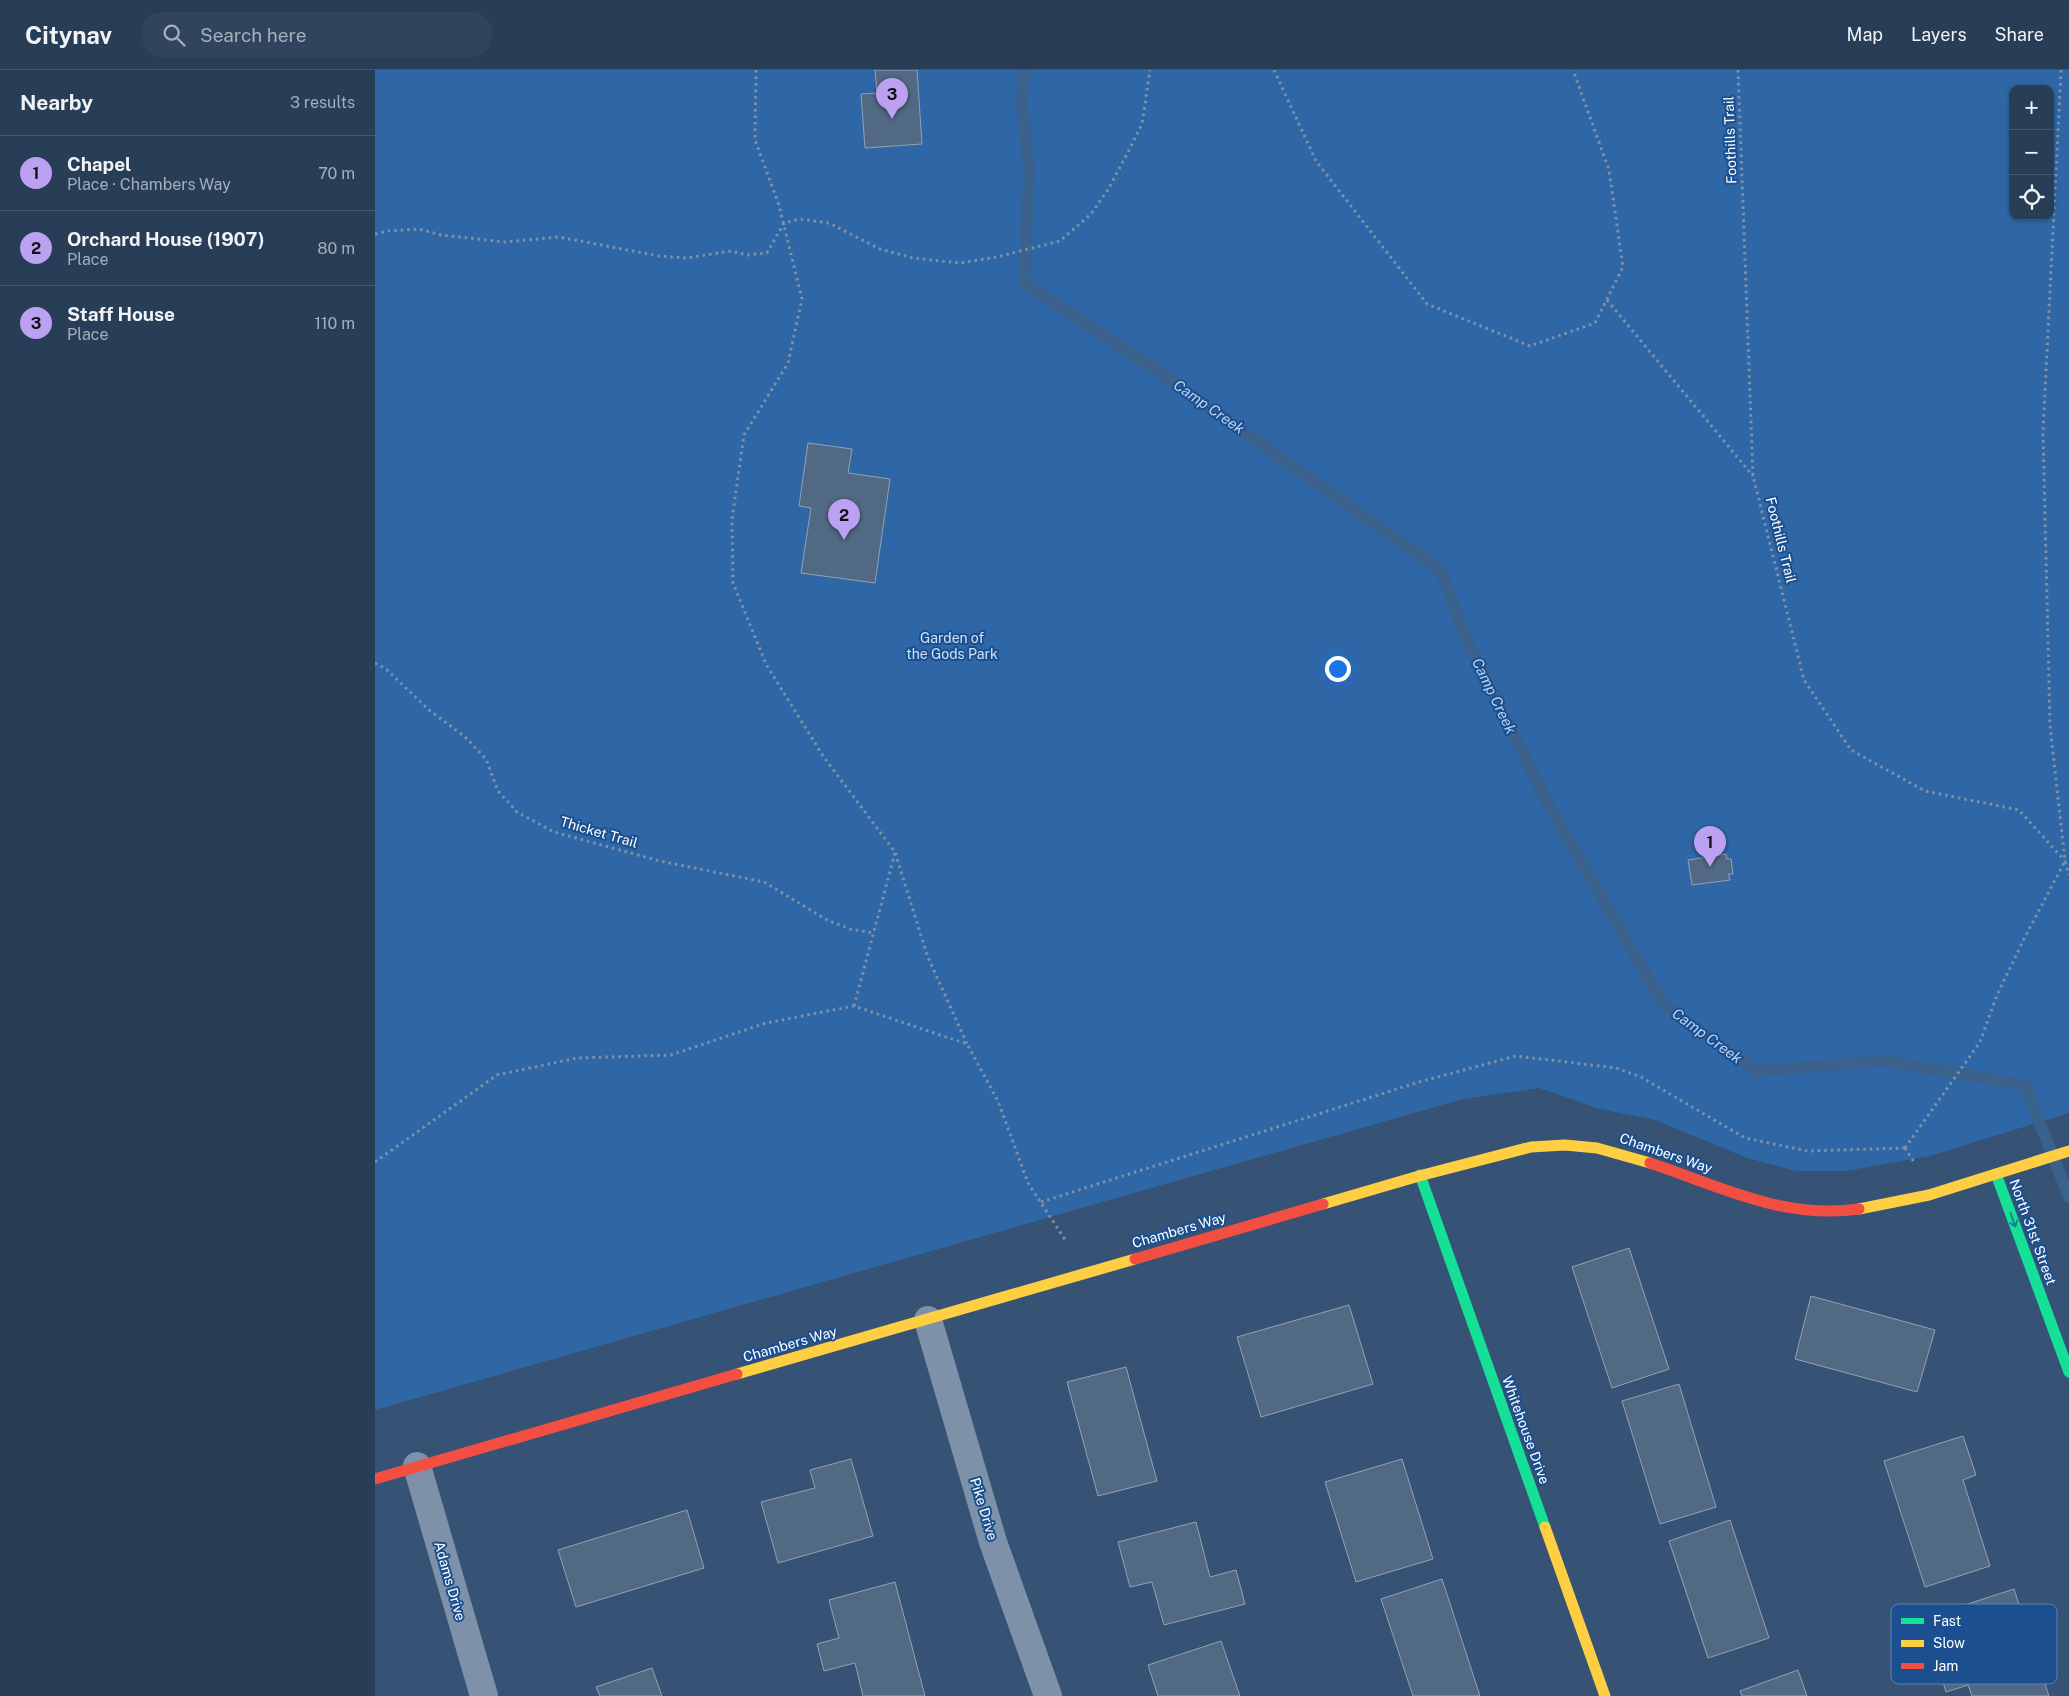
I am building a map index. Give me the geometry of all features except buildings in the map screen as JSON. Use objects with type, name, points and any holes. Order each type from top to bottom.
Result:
[{"type":"street","name":"Chambers Way","points":[[375,1479],[928,1320],[1420,1175],[1531,1147],[1572,1144],[1609,1149],[1647,1160],[1740,1196],[1787,1208],[1829,1212],[1869,1207],[1935,1194],[1996,1174]]},
{"type":"street","name":"North 31st Street","points":[[2069,1151],[1996,1174],[2069,1372]]},
{"type":"street","name":"Whitehouse Drive","points":[[1420,1175],[1605,1696]]},
{"type":"street","name":"Pike Drive","points":[[928,1320],[993,1542],[1049,1696]]},
{"type":"street","name":"Adams Drive","points":[[417,1466],[484,1696]]},
{"type":"path","points":[[756,70],[755,140],[784,223],[802,299],[788,363],[744,435],[731,519],[733,583],[766,664],[823,756],[895,852],[927,955],[967,1044],[998,1101],[1028,1182],[1086,1274]]},
{"type":"path","points":[[375,234],[388,231],[419,229],[441,235],[505,242],[559,237],[659,256],[687,258],[731,251],[747,255],[767,253],[784,223],[800,219],[829,223],[880,249],[913,258],[960,262],[997,257],[1054,243],[1069,235],[1091,214],[1109,188],[1142,124],[1150,70]]},
{"type":"path","points":[[1274,70],[1316,160],[1427,304],[1530,346],[1595,323],[1623,267],[1609,170],[1573,70]]},
{"type":"path","name":"Foothills Trail","points":[[1738,70],[1753,476],[1804,680],[1851,750],[1925,791],[2019,810],[2065,861]]},
{"type":"path","name":"Foothills Trail","points":[[2061,70],[2043,432],[2049,725],[2065,861],[2069,875]]},
{"type":"path","points":[[1607,300],[1753,476]]},
{"type":"path","name":"Thicket Trail","points":[[375,663],[386,669],[429,710],[464,736],[486,759],[498,791],[517,812],[554,832],[661,861],[764,882],[827,920],[850,929],[874,934]]},
{"type":"path","points":[[854,1006],[895,852]]},
{"type":"path","points":[[1041,1202],[1419,1082],[1516,1056],[1616,1068],[1625,1071],[1649,1082],[1745,1138],[1808,1151],[1905,1148],[1980,1042],[2005,979],[2065,861]]},
{"type":"path","points":[[375,1162],[497,1075],[577,1058],[671,1055],[766,1023],[854,1006],[967,1044]]},
{"type":"green space","name":"Garden of the Gods Park","points":[[375,70],[2069,70],[2069,1113],[1930,1156],[1846,1171],[1796,1171],[1747,1158],[1655,1120],[1600,1109],[1539,1088],[1463,1099],[375,1410]]},
{"type":"waterway","name":"Camp Creek","points":[[1025,70],[1022,101],[1029,170],[1024,283],[1152,367],[1440,570],[1471,649],[1548,804],[1664,1005],[1756,1071],[1885,1061],[2025,1085],[2069,1197]]},
{"type":"traffic: fast","points":[[1996,1174],[2069,1372]]},
{"type":"traffic: fast","points":[[1420,1175],[1545,1527]]},
{"type":"traffic: slow","points":[[1323,1204],[1419,1176],[1531,1147],[1565,1145],[1597,1148],[1650,1163]]},
{"type":"traffic: slow","points":[[1859,1209],[1929,1195],[2069,1151]]},
{"type":"traffic: slow","points":[[737,1374],[1135,1259]]},
{"type":"traffic: slow","points":[[1545,1527],[1605,1696]]},
{"type":"traffic: jam","points":[[1650,1163],[1727,1191],[1778,1205],[1804,1210],[1859,1209]]},
{"type":"traffic: jam","points":[[1135,1259],[1323,1204]]},
{"type":"traffic: jam","points":[[375,1479],[737,1374]]},
{"type":"place","name":"Staff House","points":[[892,119]]},
{"type":"place","name":"Orchard House (1907)","points":[[844,540]]},
{"type":"place","name":"Chapel","points":[[1710,867]]}]
